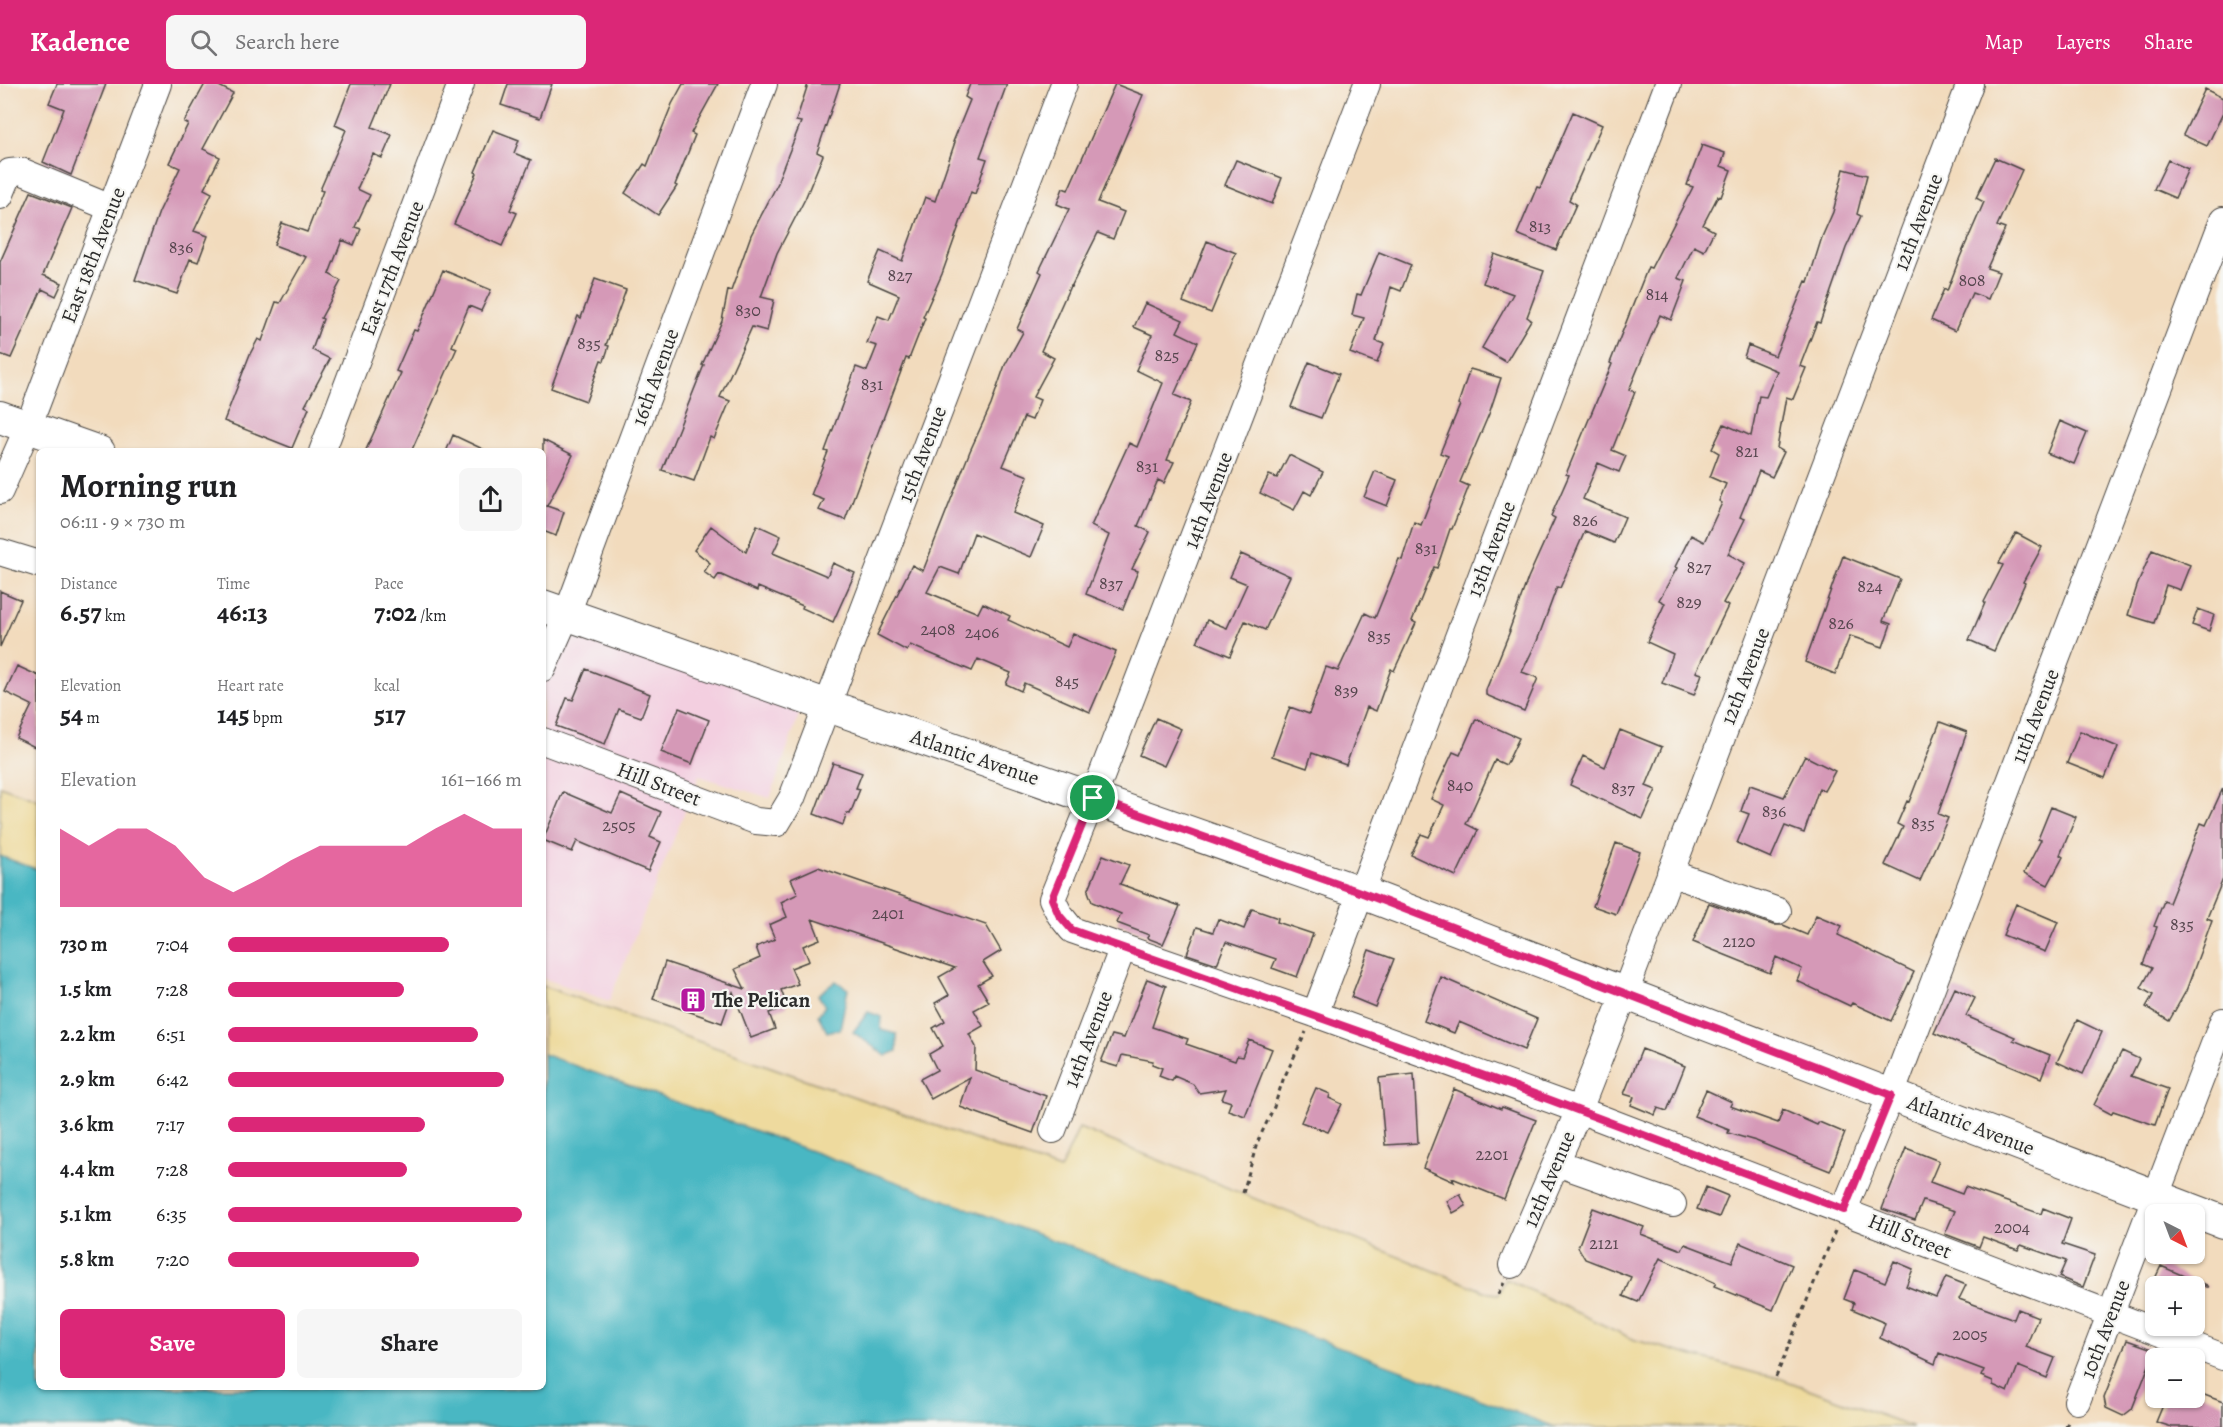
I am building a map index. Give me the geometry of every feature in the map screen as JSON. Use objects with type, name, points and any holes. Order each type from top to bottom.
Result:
[{"type":"main road","points":[[14,422],[88,448]]},
{"type":"main road","name":"Atlantic Avenue","points":[[555,610],[1360,892],[2223,1222]]},
{"type":"street","name":"East 18th Avenue","points":[[0,490],[14,422],[111,208],[158,84]]},
{"type":"street","name":"East 17th Avenue","points":[[324,448],[461,84]]},
{"type":"street","name":"16th Avenue","points":[[546,654],[555,610],[764,84]]},
{"type":"street","name":"15th Avenue","points":[[777,823],[792,798],[1064,84]]},
{"type":"street","name":"14th Avenue","points":[[1059,915],[1052,899],[1093,798],[1367,84]]},
{"type":"street","name":"13th Avenue","points":[[1315,1014],[1668,84]]},
{"type":"street","name":"12th Avenue","points":[[1512,1265],[1579,1110],[1625,993],[1970,84]]},
{"type":"street","points":[[0,196],[10,172],[21,171],[111,208]]},
{"type":"street","name":"11th Avenue","points":[[1844,1210],[1891,1095],[2223,220]]},
{"type":"street","points":[[0,552],[36,563]]},
{"type":"street","name":"Hill Street","points":[[546,742],[756,821],[777,823]]},
{"type":"street","points":[[1670,873],[1778,911]]},
{"type":"street","name":"Hill Street","points":[[1059,915],[1072,930],[1315,1014],[1579,1110],[2223,1357]]},
{"type":"street","name":"14th Avenue","points":[[1053,1130],[1123,947]]},
{"type":"street","name":"10th Avenue","points":[[2077,1401],[2223,1022]]},
{"type":"street","points":[[1557,1162],[1673,1204]]},
{"type":"path","points":[[1243,1193],[1257,1143],[1274,1107],[1283,1080],[1315,1014]]},
{"type":"path","points":[[1776,1377],[1844,1210]]},
{"type":"shaded area","points":[[546,617],[802,706],[770,798],[699,776],[609,1001],[546,979]]},
{"type":"sand","points":[[0,786],[36,799],[36,1390],[546,1390],[546,987],[1060,1170],[1079,1128],[1489,1293],[1498,1294],[1506,1279],[1635,1340],[1776,1377],[1913,1427],[0,1427]]},
{"type":"water","points":[[0,856],[36,869],[36,1390],[546,1390],[546,1055],[894,1181],[1555,1427],[0,1427]]},
{"type":"water","points":[[836,981],[848,989],[840,1029],[827,1032],[818,1015],[825,1006],[818,995]]},
{"type":"water","points":[[868,1012],[882,1017],[881,1030],[897,1034],[897,1051],[886,1056],[853,1032]]},
{"type":"building","points":[[57,84],[106,84],[71,175],[43,162],[64,109],[49,103]]},
{"type":"building","points":[[205,84],[215,84],[233,93],[203,149],[220,157],[204,189],[212,193],[194,231],[208,236],[198,262],[190,259],[177,294],[135,280],[159,212],[180,168],[169,163],[188,124],[184,122]]},
{"type":"building","points":[[351,84],[390,84],[372,127],[392,135],[382,158],[373,154],[357,189],[370,195],[355,227],[361,229],[354,245],[342,240],[329,274],[341,281],[321,318],[323,319],[312,350],[330,359],[305,406],[309,408],[292,448],[224,421],[250,354],[258,339],[262,341],[276,302],[280,303],[306,257],[274,245],[282,223],[307,232],[323,191],[320,190],[346,130],[335,125]]},
{"type":"building","points":[[508,84],[552,84],[540,118],[501,105]]},
{"type":"building","points":[[683,84],[718,84],[691,133],[695,135],[675,185],[677,186],[658,215],[625,193],[644,164],[647,166],[672,104]]},
{"type":"building","points":[[808,84],[840,84],[817,152],[823,155],[805,199],[777,253],[761,297],[774,300],[767,331],[752,327],[720,397],[730,401],[714,439],[710,437],[694,481],[662,470],[704,365],[702,365],[722,321],[728,290],[731,291],[751,235],[779,181],[801,122],[796,121]]},
{"type":"building","points":[[970,84],[1007,84],[980,157],[987,159],[975,194],[971,192],[942,274],[923,317],[925,318],[909,359],[906,358],[845,520],[819,510],[824,500],[811,495],[856,367],[867,371],[877,346],[867,343],[878,316],[889,320],[899,295],[867,281],[880,251],[902,261],[925,197],[935,201],[955,142],[953,142],[970,100],[965,97]]},
{"type":"building","points":[[1115,84],[1143,95],[1098,202],[1124,212],[1113,239],[1098,233],[1070,286],[1041,351],[1054,358],[1033,397],[1040,400],[1032,420],[1024,417],[1003,466],[1028,476],[1013,513],[1044,526],[1031,557],[974,533],[959,574],[940,567],[927,592],[978,613],[983,603],[1010,616],[1008,620],[1067,647],[1073,634],[1116,652],[1090,712],[1024,683],[1021,691],[1006,684],[1011,673],[978,659],[972,671],[910,645],[907,651],[877,635],[912,565],[923,571],[1005,365],[1023,332],[1017,329],[1042,273],[1039,271],[1069,209],[1057,204],[1063,188],[1068,190]]},
{"type":"building","points":[[2205,89],[2223,98],[2223,113],[2207,146],[2183,135]]},
{"type":"building","points":[[1573,112],[1602,125],[1569,200],[1576,204],[1556,250],[1517,234]]},
{"type":"building","points":[[493,130],[519,140],[514,153],[531,160],[510,210],[517,213],[502,246],[454,224]]},
{"type":"building","points":[[1702,145],[1725,153],[1721,166],[1731,170],[1721,197],[1718,196],[1703,225],[1714,231],[1704,251],[1694,246],[1678,278],[1686,281],[1671,320],[1660,315],[1629,390],[1635,392],[1612,450],[1626,456],[1619,472],[1598,463],[1583,499],[1625,517],[1614,543],[1585,531],[1560,588],[1557,587],[1537,641],[1522,672],[1538,678],[1524,711],[1486,695],[1486,690],[1528,578],[1555,518],[1551,516],[1569,475],[1566,474],[1612,364],[1610,363],[1648,267],[1651,268],[1693,187],[1687,185]]},
{"type":"building","points":[[1995,158],[2022,170],[1997,226],[2005,229],[1987,268],[1999,272],[1988,299],[1972,293],[1955,331],[1931,320],[1944,289],[1947,291],[1984,202],[1976,198]]},
{"type":"building","points":[[1236,160],[1282,178],[1272,204],[1225,185]]},
{"type":"building","points":[[2168,160],[2188,169],[2175,198],[2154,189]]},
{"type":"building","points":[[1844,169],[1867,175],[1857,214],[1861,216],[1846,248],[1820,323],[1817,322],[1800,366],[1806,368],[1793,399],[1786,397],[1777,448],[1784,452],[1772,477],[1759,471],[1740,517],[1745,519],[1728,554],[1745,563],[1723,603],[1728,606],[1696,672],[1702,674],[1694,695],[1662,683],[1673,654],[1647,642],[1665,603],[1659,600],[1677,568],[1675,567],[1691,535],[1704,542],[1722,503],[1719,501],[1726,484],[1710,477],[1719,453],[1712,449],[1724,424],[1751,436],[1759,396],[1766,397],[1777,371],[1744,357],[1748,345],[1775,356],[1806,281],[1808,282],[1822,237],[1833,212]]},
{"type":"building","points":[[31,192],[72,208],[43,275],[62,283],[56,296],[42,289],[11,358],[0,354],[0,262]]},
{"type":"building","points":[[1207,241],[1236,253],[1211,313],[1183,302]]},
{"type":"building","points":[[1379,252],[1411,265],[1401,291],[1391,287],[1376,341],[1384,344],[1377,363],[1350,353],[1364,318],[1352,315],[1357,294],[1361,295]]},
{"type":"building","points":[[1494,254],[1544,271],[1527,317],[1531,320],[1506,362],[1482,348],[1513,294],[1483,283]]},
{"type":"building","points":[[443,270],[491,290],[481,311],[469,306],[452,346],[457,348],[413,448],[367,448],[401,373],[396,371],[414,330],[417,331]]},
{"type":"building","points":[[595,279],[626,290],[606,345],[609,346],[604,361],[601,360],[586,401],[551,388],[578,316],[581,318]]},
{"type":"building","points":[[1145,303],[1183,320],[1177,332],[1198,342],[1174,395],[1191,402],[1167,460],[1174,462],[1164,483],[1158,480],[1138,526],[1150,532],[1132,569],[1138,571],[1123,609],[1086,594],[1109,535],[1091,526],[1129,443],[1137,447],[1163,383],[1136,370],[1152,335],[1134,327]]},
{"type":"building","points":[[1309,362],[1339,374],[1321,418],[1291,407]]},
{"type":"building","points":[[1470,369],[1501,378],[1489,414],[1460,482],[1469,486],[1452,529],[1450,529],[1437,568],[1434,567],[1412,621],[1416,623],[1394,671],[1391,669],[1376,711],[1367,707],[1346,765],[1312,753],[1307,768],[1272,756],[1290,707],[1309,714],[1326,667],[1338,671],[1365,613],[1375,618],[1399,559],[1402,560],[1414,522],[1421,525],[1448,456],[1440,453],[1460,405],[1458,404]]},
{"type":"building","points":[[2060,421],[2087,433],[2074,464],[2047,453]]},
{"type":"building","points":[[453,435],[481,448],[448,448]]},
{"type":"building","points":[[543,440],[573,455],[547,506],[564,512],[556,536],[546,532],[546,448],[543,448]]},
{"type":"building","points":[[1289,455],[1323,472],[1311,495],[1304,491],[1294,510],[1260,493],[1269,475],[1277,478]]},
{"type":"building","points":[[1375,471],[1397,480],[1387,506],[1364,497]]},
{"type":"building","points":[[757,525],[781,536],[773,553],[827,576],[833,563],[855,573],[833,622],[802,608],[803,606],[758,587],[757,591],[719,574],[715,580],[704,572],[710,563],[694,550],[711,526],[746,552]]},
{"type":"building","points":[[2016,533],[2042,547],[2023,582],[2025,583],[1994,651],[1969,640],[1984,602],[2003,565],[1999,563]]},
{"type":"building","points":[[2152,550],[2190,565],[2180,590],[2166,585],[2154,623],[2128,615]]},
{"type":"building","points":[[1241,554],[1290,576],[1265,630],[1245,621],[1230,656],[1197,642],[1207,620],[1227,628],[1247,584],[1230,577]]},
{"type":"building","points":[[1843,556],[1900,579],[1883,621],[1891,624],[1883,647],[1850,636],[1835,674],[1805,662]]},
{"type":"building","points":[[0,591],[21,600],[0,647]]},
{"type":"building","points":[[2198,609],[2214,615],[2209,631],[2192,625]]},
{"type":"building","points":[[17,666],[36,675],[36,748],[16,738],[32,705],[5,692]]},
{"type":"building","points":[[586,669],[650,694],[641,717],[619,709],[605,744],[556,726],[567,698],[573,700]]},
{"type":"building","points":[[679,708],[709,720],[692,764],[661,752]]},
{"type":"building","points":[[1156,718],[1181,729],[1164,766],[1139,755]]},
{"type":"building","points":[[1476,719],[1519,738],[1506,765],[1495,760],[1466,824],[1478,830],[1456,876],[1411,855],[1421,834],[1429,837],[1444,805],[1431,799],[1453,752],[1460,755]]},
{"type":"building","points":[[1940,722],[1967,732],[1938,814],[1948,818],[1920,881],[1885,865],[1903,827],[1897,824],[1907,801],[1909,802]]},
{"type":"building","points":[[1620,730],[1662,747],[1646,786],[1656,790],[1643,819],[1570,785],[1583,756],[1605,767]]},
{"type":"building","points":[[2080,731],[2118,747],[2105,778],[2067,763]]},
{"type":"building","points":[[1805,756],[1835,771],[1824,791],[1819,788],[1804,833],[1785,826],[1771,858],[1737,843],[1749,814],[1741,811],[1750,785],[1784,797]]},
{"type":"building","points":[[833,763],[862,773],[856,788],[860,789],[843,825],[814,814]]},
{"type":"building","points":[[2223,788],[2223,879],[2207,918],[2212,920],[2186,991],[2169,1021],[2146,1007],[2153,995],[2141,988],[2152,968],[2143,964],[2164,901],[2169,903],[2201,823],[2206,825]]},
{"type":"building","points":[[563,792],[612,813],[621,794],[661,812],[650,837],[661,842],[648,871],[577,841],[572,852],[546,841],[546,833]]},
{"type":"building","points":[[2051,807],[2076,817],[2060,855],[2063,857],[2048,885],[2024,873],[2041,840],[2038,839]]},
{"type":"building","points":[[1616,843],[1640,852],[1616,914],[1593,906]]},
{"type":"building","points":[[1103,855],[1129,865],[1120,884],[1180,906],[1163,944],[1147,938],[1149,935],[1117,923],[1121,914],[1092,902],[1088,891]]},
{"type":"building","name":"The Pelican","points":[[818,867],[986,925],[1001,951],[983,962],[992,976],[978,984],[989,1002],[974,1010],[983,1026],[969,1034],[976,1047],[975,1070],[1046,1096],[1033,1133],[960,1107],[970,1077],[931,1099],[920,1079],[937,1070],[929,1054],[943,1046],[933,1028],[945,1021],[935,1003],[949,995],[939,977],[955,968],[812,919],[820,939],[803,946],[809,961],[791,968],[798,984],[781,990],[787,1006],[769,1013],[775,1029],[751,1038],[733,992],[722,1023],[653,999],[665,962],[745,989],[735,969],[760,958],[756,947],[775,939],[769,925],[787,917],[781,902],[798,894],[791,879]]},
{"type":"building","points":[[1709,903],[1773,925],[1783,925],[1807,935],[1816,915],[1842,926],[1838,935],[1914,972],[1891,1021],[1852,1003],[1850,1006],[1797,981],[1802,969],[1776,957],[1770,973],[1693,942]]},
{"type":"building","points":[[2016,904],[2058,922],[2045,952],[2003,935]]},
{"type":"building","points":[[1252,909],[1278,918],[1277,922],[1313,934],[1297,977],[1272,968],[1276,959],[1226,942],[1217,964],[1187,954],[1197,927],[1213,932],[1218,919],[1244,929]]},
{"type":"building","points":[[1369,950],[1394,959],[1375,1007],[1351,997]]},
{"type":"building","points":[[1441,977],[1537,1019],[1524,1050],[1459,1022],[1454,1033],[1424,1021]]},
{"type":"building","points":[[1147,979],[1166,986],[1152,1027],[1188,1039],[1186,1044],[1235,1061],[1237,1056],[1242,1057],[1249,1040],[1272,1049],[1245,1116],[1228,1110],[1231,1102],[1222,1099],[1226,1089],[1199,1093],[1193,1084],[1174,1076],[1172,1081],[1159,1076],[1162,1068],[1152,1064],[1153,1061],[1122,1055],[1118,1067],[1101,1062],[1112,1035],[1124,1038]]},
{"type":"building","points":[[1955,988],[1975,998],[1966,1016],[2015,1037],[2013,1040],[2050,1055],[2041,1078],[1934,1033]]},
{"type":"building","points":[[2077,1020],[2102,1032],[2083,1074],[2057,1062]]},
{"type":"building","points":[[1642,1049],[1685,1066],[1667,1111],[1658,1108],[1655,1115],[1631,1105],[1634,1097],[1624,1094]]},
{"type":"building","points":[[2122,1051],[2139,1059],[2131,1076],[2168,1089],[2155,1125],[2113,1111],[2111,1114],[2094,1105]]},
{"type":"building","points":[[1414,1074],[1418,1143],[1385,1145],[1379,1078]]},
{"type":"building","points":[[1316,1088],[1330,1094],[1329,1098],[1342,1104],[1328,1132],[1301,1122]]},
{"type":"building","points":[[1454,1089],[1501,1109],[1502,1107],[1536,1120],[1504,1199],[1452,1178],[1454,1182],[1423,1168]]},
{"type":"building","points":[[1706,1090],[1732,1102],[1730,1106],[1778,1123],[1783,1110],[1817,1125],[1819,1122],[1845,1133],[1830,1171],[1756,1141],[1728,1133],[1729,1130],[1694,1116]]},
{"type":"building","points":[[1906,1148],[1939,1161],[1930,1182],[1962,1194],[1965,1187],[2041,1214],[2043,1208],[2071,1219],[2062,1244],[2095,1255],[2083,1287],[2059,1277],[2066,1261],[2021,1245],[2018,1250],[1983,1237],[1979,1247],[1945,1234],[1955,1211],[1923,1201],[1915,1220],[1882,1209]]},
{"type":"building","points":[[1706,1187],[1728,1196],[1719,1217],[1697,1209]]},
{"type":"building","points":[[1460,1194],[1466,1206],[1453,1213],[1447,1201]]},
{"type":"building","points":[[1593,1208],[1644,1227],[1641,1234],[1682,1250],[1685,1244],[1732,1262],[1740,1243],[1792,1265],[1773,1310],[1714,1286],[1716,1283],[1660,1258],[1638,1302],[1623,1296],[1631,1277],[1585,1259],[1578,1247]]},
{"type":"building","points":[[1894,1261],[1913,1269],[1906,1286],[1936,1298],[1946,1277],[1966,1285],[1959,1299],[2014,1319],[2018,1309],[2038,1317],[2026,1347],[2055,1358],[2047,1378],[2018,1366],[2008,1392],[1993,1385],[1993,1381],[1981,1376],[1984,1370],[1939,1353],[1935,1364],[1880,1338],[1885,1323],[1852,1309],[1854,1303],[1844,1299],[1855,1270],[1885,1282]]},
{"type":"building","points":[[2161,1266],[2184,1276],[2156,1276]]},
{"type":"building","points":[[2127,1340],[2149,1348],[2145,1348],[2145,1376],[2132,1409],[2123,1416],[2106,1408],[2104,1398]]},
{"type":"building","points":[[2205,1395],[2223,1402],[2223,1427],[2172,1427],[2156,1422],[2162,1408],[2205,1408]]},
{"type":"place","name":"The Pelican","points":[[693,1000]]},
{"type":"route","points":[[1093,798],[1360,892],[1891,1095],[1844,1210],[1315,1014],[1072,930],[1059,915],[1052,899],[1093,798]]}]
